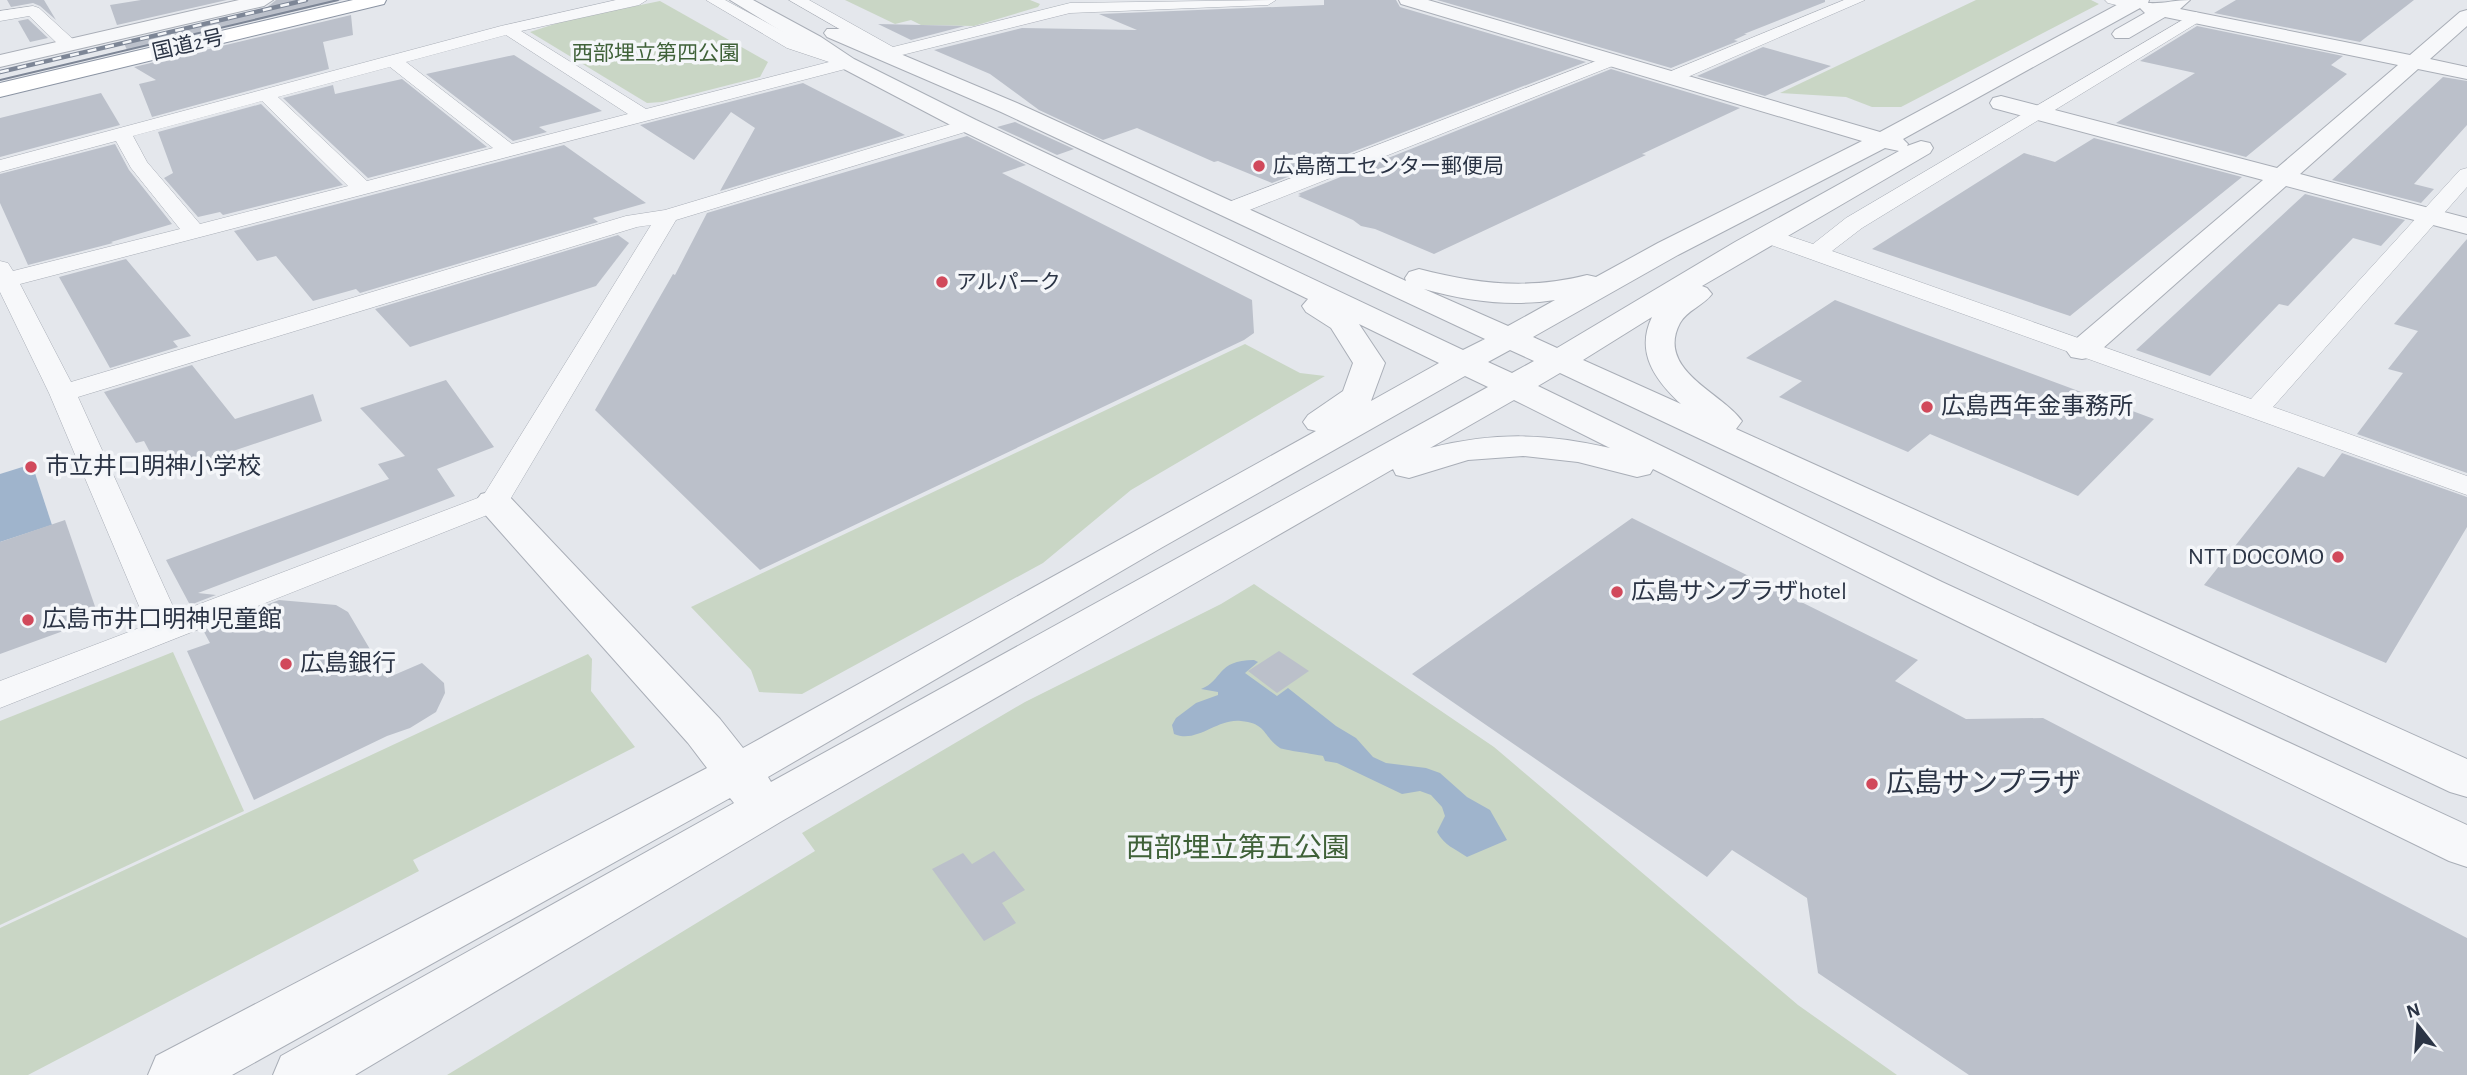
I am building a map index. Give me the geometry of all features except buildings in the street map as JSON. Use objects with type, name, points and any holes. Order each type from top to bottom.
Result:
[{"type":"highway","name":"国道2号","points":[[0,90],[377,0]]},
{"type":"street","points":[[0,61],[264,0]]},
{"type":"street","points":[[0,166],[507,29],[639,0]]},
{"type":"street","points":[[714,0],[793,44],[847,62],[968,125],[1465,363],[1928,591],[2467,847]]},
{"type":"street","points":[[739,0],[793,13],[847,62]]},
{"type":"street","points":[[766,0],[1511,338],[2467,779]]},
{"type":"street","points":[[1049,0],[1070,8]]},
{"type":"street","points":[[890,54],[1070,8],[1163,2],[1268,0]]},
{"type":"street","points":[[177,1075],[1164,585],[1514,387],[1756,242],[1929,144],[1883,140],[1408,0]]},
{"type":"street","points":[[1813,0],[1849,3]]},
{"type":"street","points":[[1147,540],[1668,249],[1883,140],[2129,1],[2171,5],[2196,17],[2467,73]]},
{"type":"street","points":[[1670,78],[1849,3]]},
{"type":"street","points":[[2104,44],[2171,5]]},
{"type":"street","points":[[0,16],[33,11],[69,45]]},
{"type":"street","points":[[2082,350],[2467,16]]},
{"type":"street","points":[[1816,253],[1854,223],[2196,17]]},
{"type":"street","points":[[507,29],[640,114]]},
{"type":"street","points":[[393,61],[509,151]]},
{"type":"street","points":[[1229,211],[1609,61]]},
{"type":"street","points":[[167,631],[63,393],[2,277],[195,232],[847,62]]},
{"type":"street","points":[[1977,117],[2024,90]]},
{"type":"street","points":[[266,95],[363,188]]},
{"type":"street","points":[[2001,103],[2467,226]]},
{"type":"street","points":[[63,393],[634,221],[668,216],[968,125]]},
{"type":"street","points":[[122,133],[138,164],[195,232]]},
{"type":"street","points":[[2255,411],[2467,174]]},
{"type":"street","points":[[0,695],[494,502],[668,216]]},
{"type":"street","points":[[1270,230],[1437,284],[1486,293],[1516,294],[1567,290],[1668,249]]},
{"type":"street","points":[[1756,242],[1816,253],[2467,486]]},
{"type":"street","points":[[1756,242],[1743,267],[1676,308],[1663,324],[1660,346],[1665,360],[1676,381],[1694,399],[1729,424],[2032,564],[2160,637]]},
{"type":"street","points":[[302,1075],[1147,540],[1358,396],[1369,363],[1342,322],[1257,265]]},
{"type":"street","points":[[1164,585],[1240,559],[1407,467],[1467,447],[1520,444],[1576,450],[1640,467],[1792,538],[1928,591]]},
{"type":"street","points":[[494,502],[704,731],[751,791]]},
{"type":"street","points":[[2011,630],[2286,785],[2467,874]]},
{"type":"street","points":[[2230,670],[2467,763]]},
{"type":"green space","points":[[845,0],[1030,0],[1040,4],[1038,7],[974,26],[921,25],[911,20],[895,24]]},
{"type":"green space","points":[[1976,0],[2091,0],[2099,4],[1901,107],[1872,107],[1846,97],[1780,93]]},
{"type":"green space","name":"西部埋立第四公園","points":[[660,1],[768,62],[760,77],[662,102],[647,103],[530,32],[567,20]]},
{"type":"green space","points":[[1245,344],[1300,373],[1325,376],[1131,490],[1043,563],[802,694],[759,692],[751,670],[691,607]]},
{"type":"green space","name":"西部埋立第五公園","points":[[1254,584],[1494,747],[1798,1005],[1897,1075],[447,1075],[815,851],[802,833],[1025,702],[1221,604]]},
{"type":"green space","points":[[173,652],[244,811],[0,925],[0,721]]},
{"type":"green space","points":[[588,654],[592,659],[591,691],[635,747],[413,860],[419,871],[28,1075],[0,1075],[0,928]]},
{"type":"water","points":[[32,464],[52,525],[0,542],[0,474]]},
{"type":"water","points":[[1254,660],[1258,662],[1245,673],[1277,696],[1288,688],[1336,726],[1356,738],[1373,757],[1386,763],[1426,768],[1440,773],[1467,797],[1490,810],[1507,840],[1467,857],[1447,844],[1437,832],[1445,816],[1442,807],[1431,795],[1420,791],[1402,794],[1337,763],[1325,761],[1323,756],[1280,748],[1261,728],[1249,722],[1232,721],[1191,736],[1174,734],[1172,725],[1176,718],[1196,703],[1218,695],[1218,692],[1201,689],[1233,663]]},
{"type":"tram line","points":[[0,80],[338,0]]},
{"type":"railway","points":[[0,72],[306,0]]},
{"type":"place","name":"広島商工センター郵便局","points":[[1259,166]]},
{"type":"place","name":"アルパーク","points":[[942,282]]},
{"type":"place","name":"広島西年金事務所","points":[[1927,407]]},
{"type":"place","name":"市立井口明神小学校","points":[[31,467]]},
{"type":"place","name":"NTT DOCOMO","points":[[2338,557]]},
{"type":"place","name":"広島サンプラザhotel","points":[[1617,592]]},
{"type":"place","name":"広島市井口明神児童館","points":[[28,620]]},
{"type":"place","name":"広島銀行","points":[[286,664]]},
{"type":"place","name":"広島サンプラザ","points":[[1872,784]]}]
